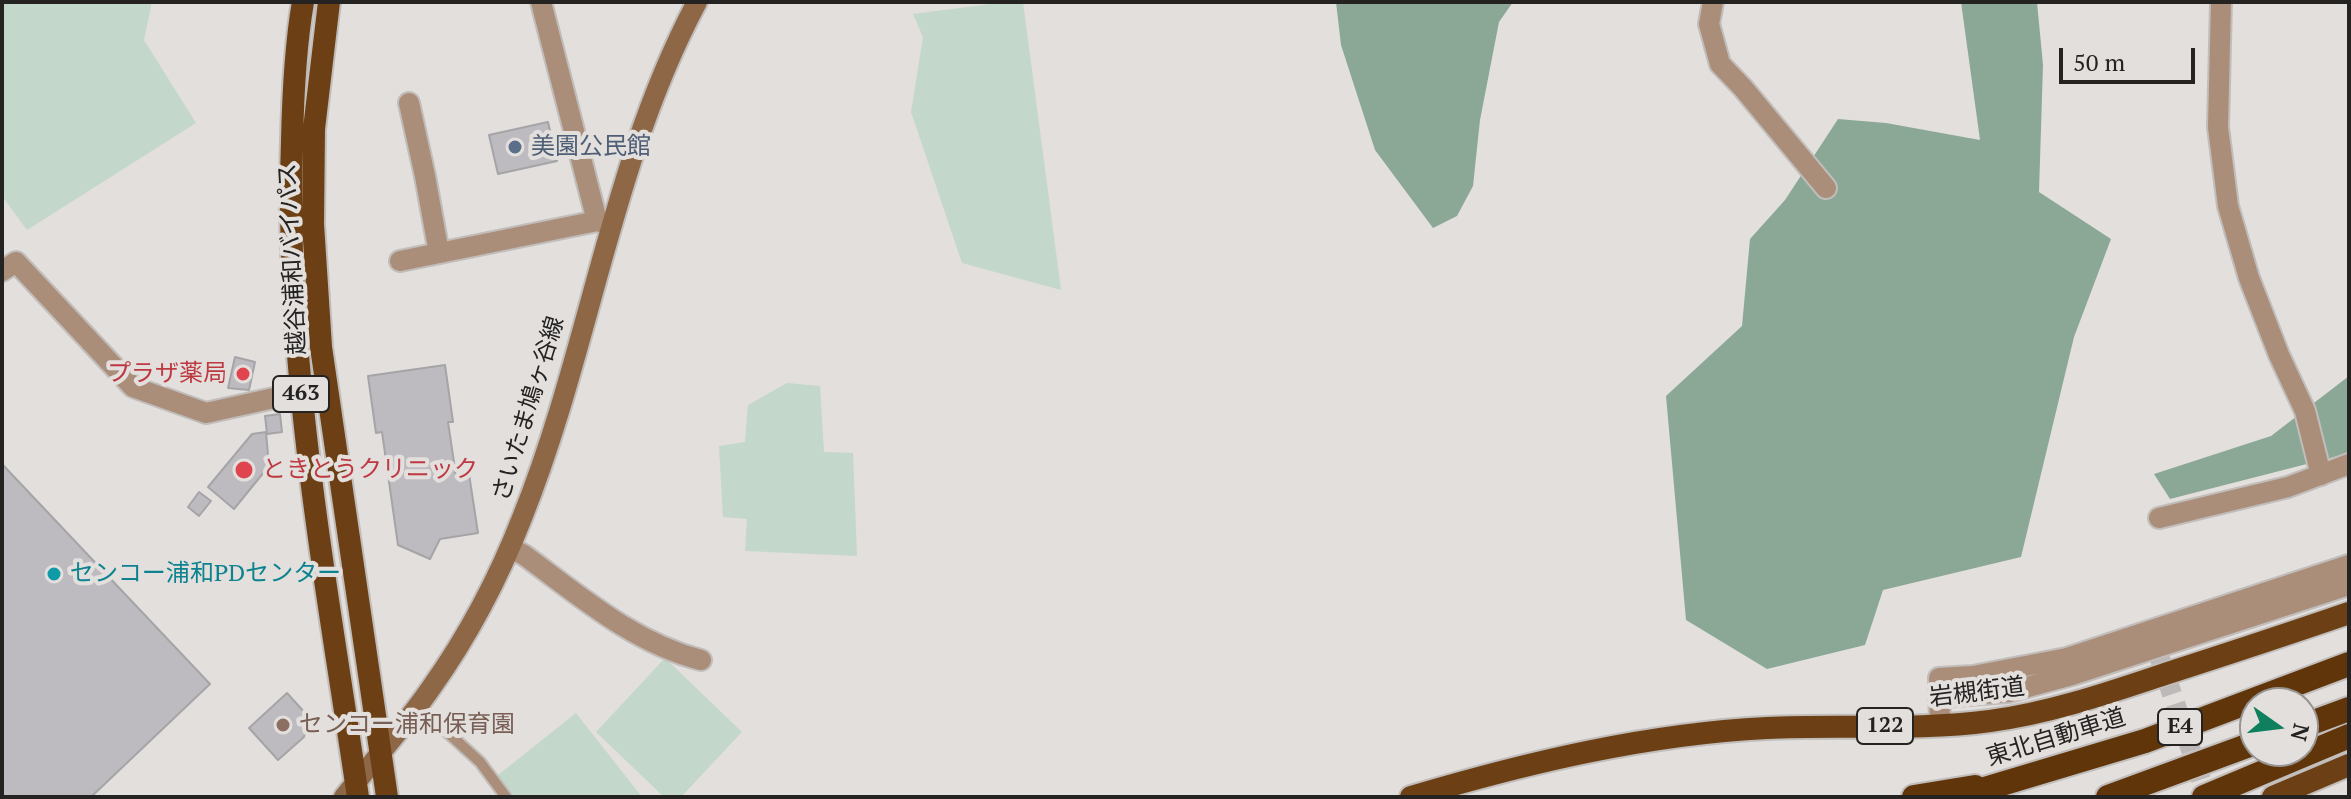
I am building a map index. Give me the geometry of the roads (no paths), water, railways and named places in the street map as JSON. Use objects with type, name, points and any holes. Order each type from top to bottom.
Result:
[{"type":"highway","name":"越谷浦和バイパス","points":[[303,2],[293,98],[290,199],[293,307],[301,392],[353,792]]},
{"type":"highway","name":"越谷浦和バイパス","points":[[329,2],[314,129],[315,254],[321,347],[387,797]]},
{"type":"highway","name":"岩槻街道","points":[[1411,797],[1555,758],[1646,741],[1767,728],[1940,725],[1990,721],[2079,701],[2349,613]]},
{"type":"highway","name":"東北自動車道","points":[[1958,797],[2145,741],[2349,664]]},
{"type":"highway","points":[[2319,720],[2349,709]]},
{"type":"highway","points":[[2204,797],[2349,736]]},
{"type":"highway","name":"E4","points":[[2108,797],[2239,749]]},
{"type":"highway","points":[[2273,797],[2349,765]]},
{"type":"highway","points":[[1914,797],[2009,782]]},
{"type":"main road","name":"さいたま鳩ヶ谷線","points":[[353,792],[456,651],[510,548],[550,436],[604,223],[666,69],[697,2]]},
{"type":"street","points":[[400,261],[604,223],[541,2]]},
{"type":"street","points":[[1713,2],[1709,24],[1720,64],[1826,188]]},
{"type":"street","points":[[2221,2],[2218,127],[2228,206],[2249,278],[2305,411],[2321,475]]},
{"type":"street","points":[[409,103],[439,253]]},
{"type":"street","points":[[2,271],[16,262],[133,387],[206,413],[301,392]]},
{"type":"street","points":[[2159,518],[2288,487],[2349,464]]},
{"type":"street","points":[[510,548],[524,555],[599,612],[639,636],[701,660]]},
{"type":"street","points":[[1940,725],[1939,678],[1973,676],[2067,658],[2349,565]]},
{"type":"street","points":[[1940,697],[2009,692],[2072,675],[2349,585]]},
{"type":"lane","points":[[414,725],[426,715],[434,720],[480,762],[506,797]]},
{"type":"tunnel","points":[[2156,647],[2207,797]]},
{"type":"place","name":"美園公民館","points":[[515,147]]},
{"type":"place","name":"プラザ薬局","points":[[243,374]]},
{"type":"place","name":"ときとうクリニック","points":[[244,470]]},
{"type":"place","name":"センコー浦和PDセンター","points":[[54,574]]},
{"type":"place","name":"センコー浦和保育園","points":[[283,725]]}]
